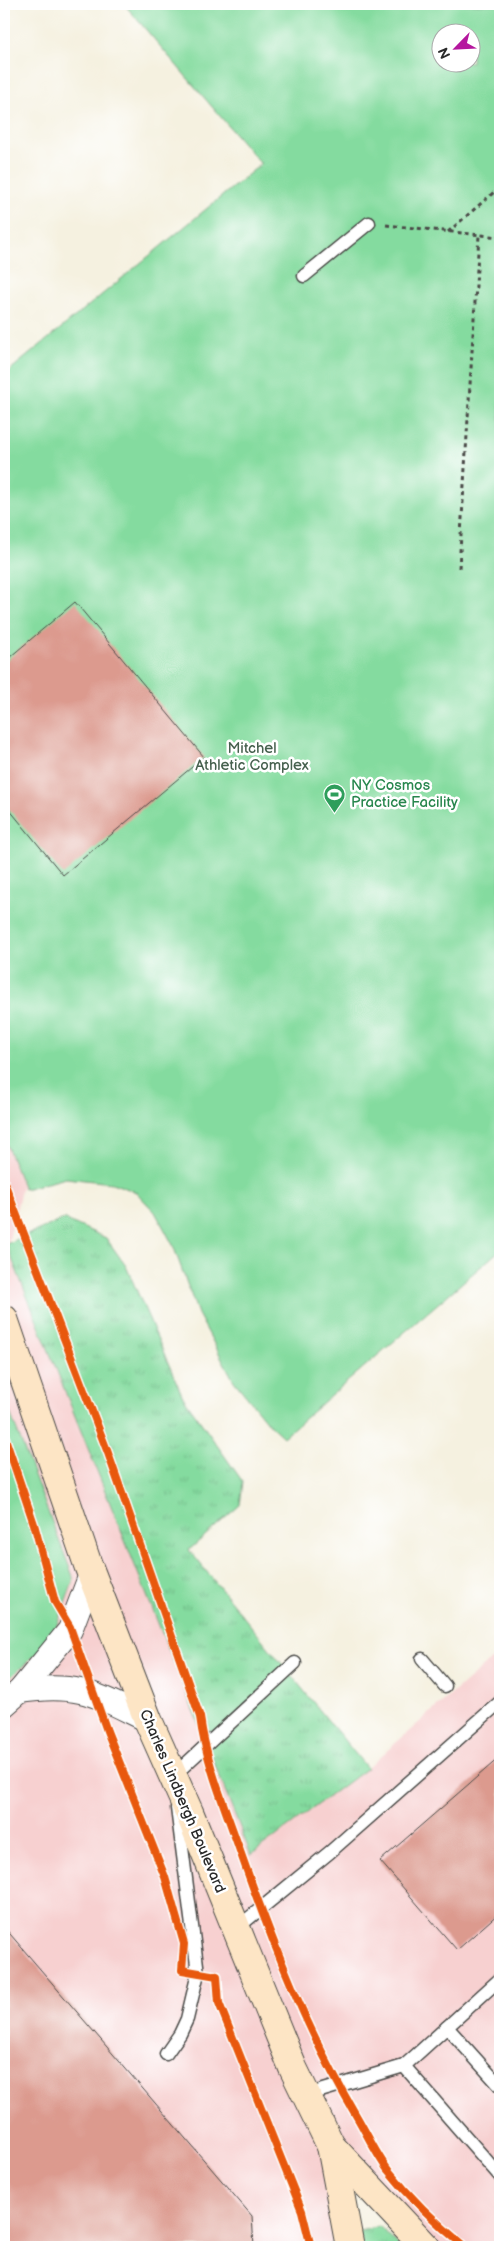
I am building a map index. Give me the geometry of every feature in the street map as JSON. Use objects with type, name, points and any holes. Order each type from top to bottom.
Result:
[{"type":"street","name":"Charles Lindbergh Boulevard","points":[[4,1319],[92,1572],[148,1720],[237,1928],[293,2068],[331,2146],[426,2247]]},
{"type":"street","points":[[12,1698],[70,1630],[92,1572]]},
{"type":"street","points":[[12,1698],[48,1687],[78,1689],[94,1693],[148,1720]]},
{"type":"street","points":[[331,2146],[350,2247]]},
{"type":"lane","points":[[304,276],[369,223]]},
{"type":"lane","points":[[422,1659],[445,1686]]},
{"type":"lane","points":[[166,2054],[180,2034],[187,2019],[198,1973],[172,1774],[295,1663]]},
{"type":"lane","points":[[237,1928],[330,1852],[500,1702]]},
{"type":"lane","points":[[306,2095],[404,2066],[500,1980]]},
{"type":"lane","points":[[447,2027],[500,2086]]},
{"type":"lane","points":[[404,2066],[500,2176]]},
{"type":"path","points":[[448,232],[500,187]]},
{"type":"path","points":[[369,223],[500,237]]},
{"type":"path","points":[[459,568],[479,235]]},
{"type":"shaded area","points":[[4,1135],[22,1186],[7,1248],[251,1854],[367,1768],[500,1652],[500,2247],[420,2247],[338,2158],[348,2247],[4,2247],[4,1683],[51,1641],[74,1579],[4,1397]]},
{"type":"green space","name":"Mitchel Athletic Complex","points":[[124,4],[500,4],[500,1250],[283,1437],[268,1423],[234,1381],[198,1314],[173,1245],[155,1212],[136,1192],[112,1183],[66,1178],[24,1189],[4,1138],[4,375],[261,164]]},
{"type":"green space","points":[[64,1219],[106,1238],[126,1266],[183,1397],[243,1482],[240,1505],[189,1550],[367,1768],[251,1855],[6,1244]]},
{"type":"green space","points":[[4,1397],[74,1579],[51,1641],[4,1683]]},
{"type":"green space","points":[[379,2226],[401,2247],[361,2247],[356,2232]]},
{"type":"building","points":[[75,602],[204,757],[63,875],[4,803],[4,662]]},
{"type":"building","points":[[500,1757],[500,1912],[457,1950],[380,1861]]},
{"type":"building","points":[[4,1927],[252,2216],[254,2247],[4,2247]]},
{"type":"cycle path","points":[[4,1182],[108,1453],[200,1717],[211,1768],[222,1801],[292,1987],[339,2085],[384,2164],[415,2201],[465,2247]]},
{"type":"cycle path","points":[[4,1435],[34,1524],[55,1602],[70,1627],[107,1731],[165,1877],[184,1944],[182,1970],[217,1976],[219,2003],[302,2211],[311,2247]]},
{"type":"place","name":"NY Cosmos Practice Facility","points":[[335,813]]}]
